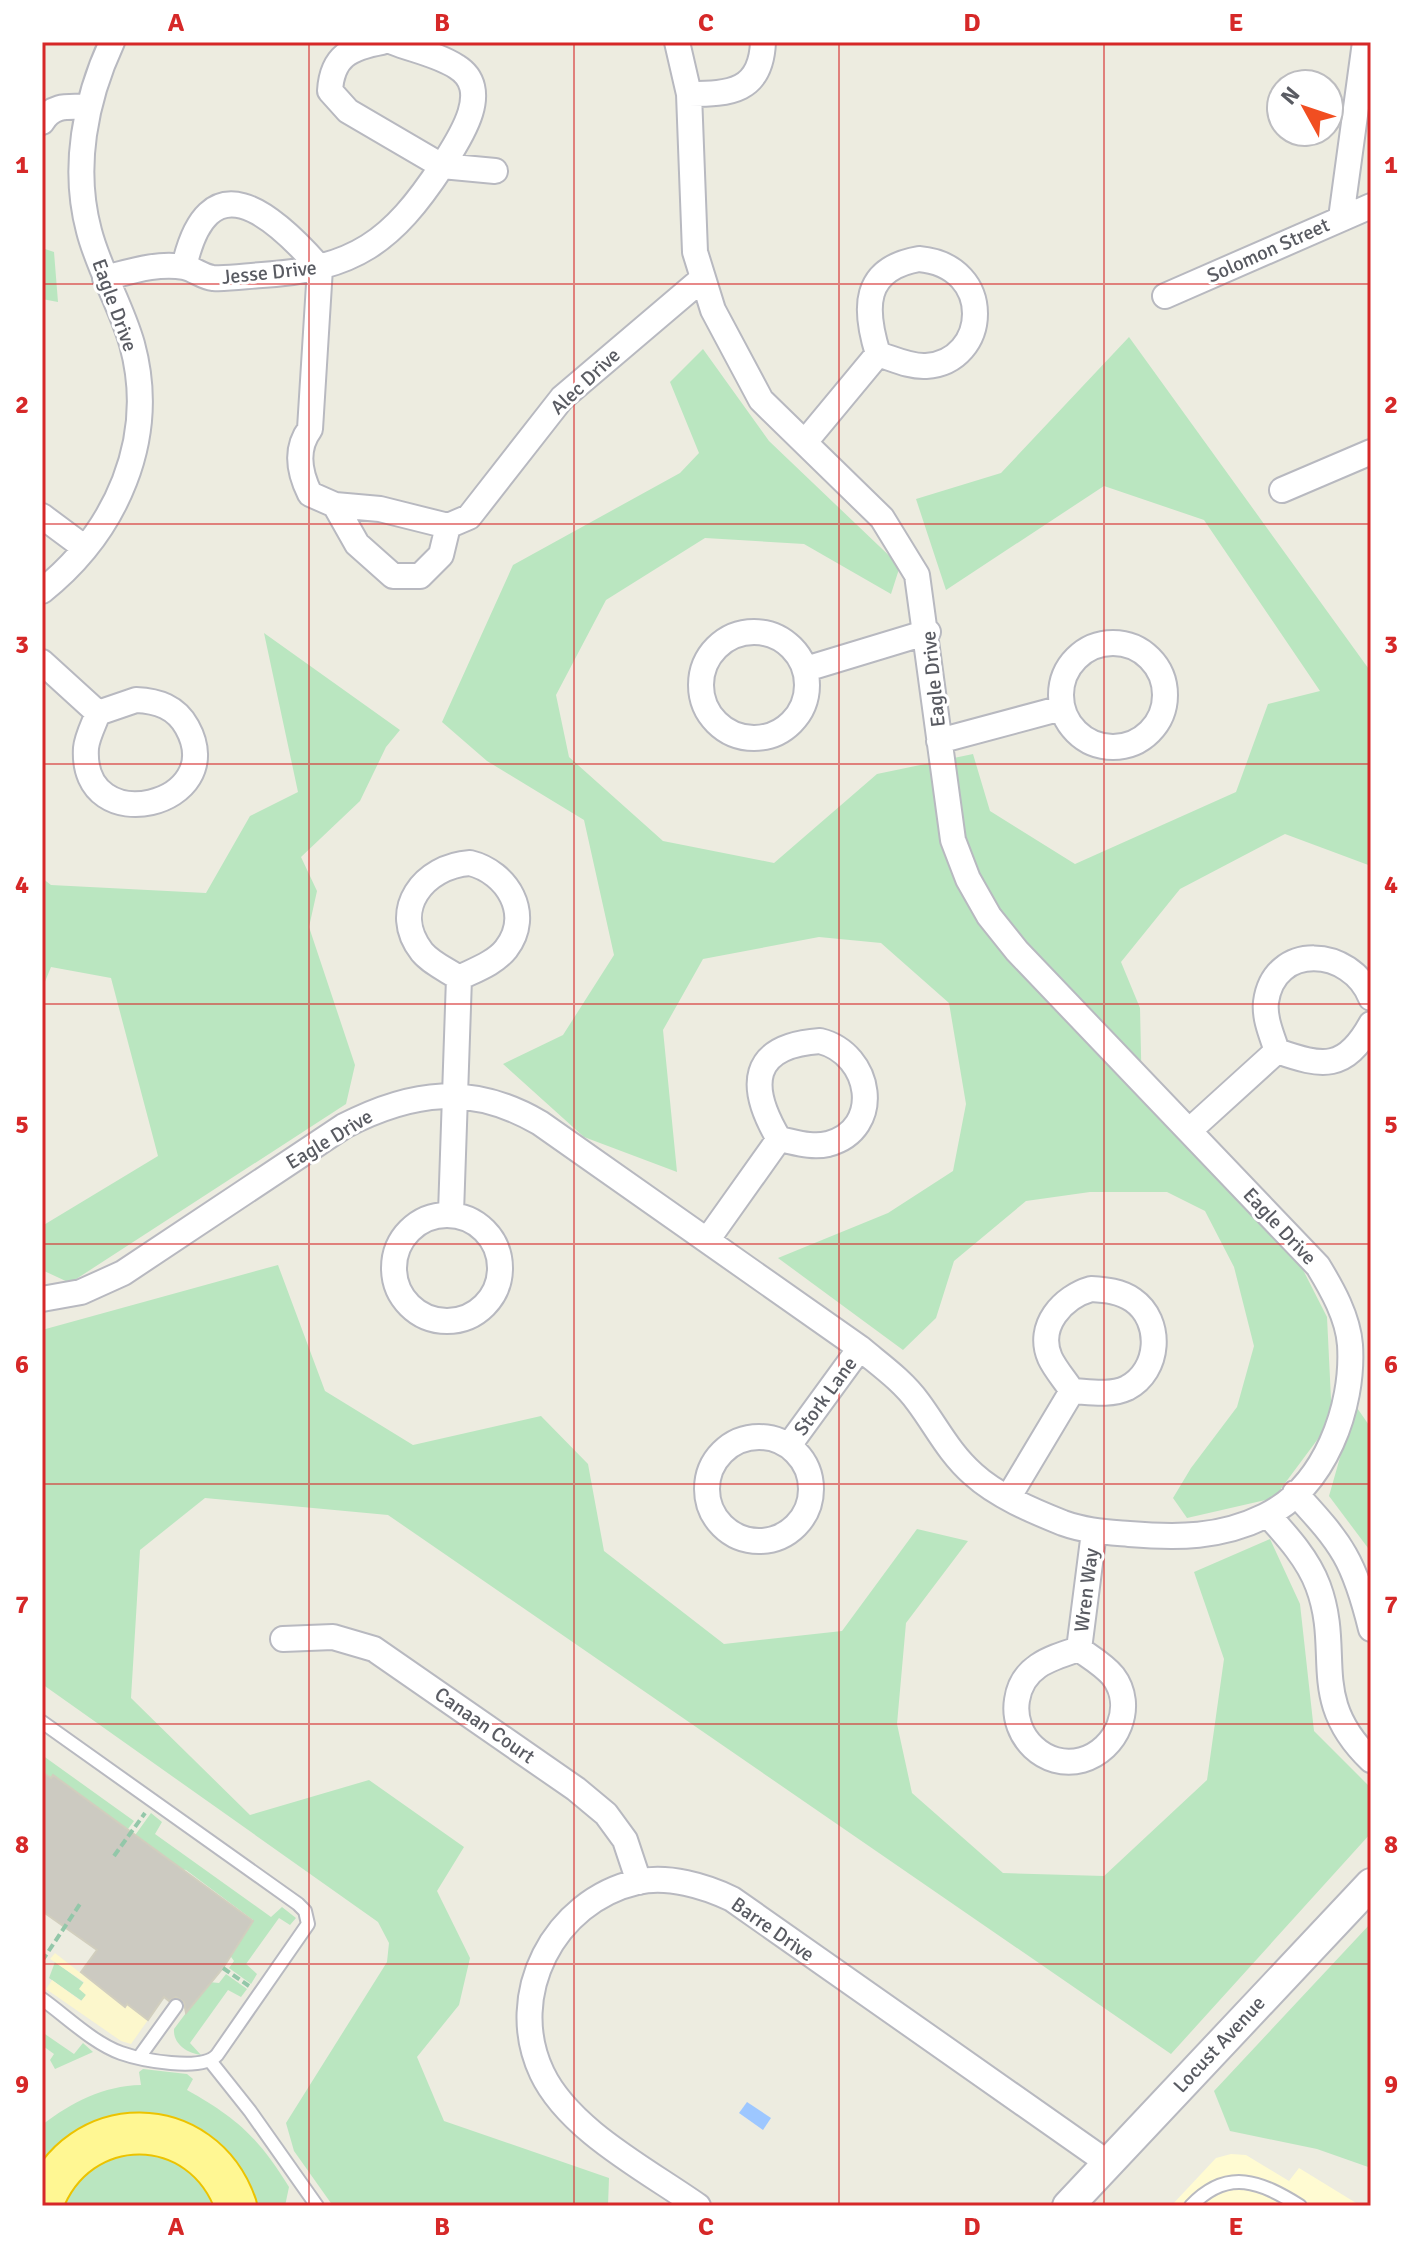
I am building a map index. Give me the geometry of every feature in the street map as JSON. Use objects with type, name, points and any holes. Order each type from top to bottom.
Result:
[{"type":"highway","points":[[42,2205],[52,2182],[72,2159],[95,2143],[135,2133],[179,2141],[205,2157],[221,2174],[236,2206]]},
{"type":"street","name":"Eagle Drive","points":[[42,591],[85,548],[117,502],[133,460],[140,419],[133,347],[88,230],[83,192],[82,151],[89,107],[96,80],[112,42]]},
{"type":"street","points":[[382,42],[356,47],[331,71],[330,91],[334,98],[348,111],[442,166],[495,171]]},
{"type":"street","name":"Jesse Drive","points":[[105,278],[150,267],[184,267],[211,278],[320,268],[361,253],[379,242],[422,196],[462,134],[474,100],[470,84],[455,66],[393,42]]},
{"type":"street","name":"Eagle Drive","points":[[42,1299],[81,1292],[123,1273],[344,1126],[371,1112],[423,1097],[455,1095],[484,1098],[515,1108],[708,1239],[860,1348],[905,1385],[950,1449],[973,1475],[1008,1498],[1094,1532],[1188,1538],[1216,1534],[1268,1515],[1295,1493],[1328,1451],[1339,1425],[1360,1342],[1318,1266],[1017,951],[989,916],[968,879],[953,840],[921,587],[904,548],[882,518],[761,400],[729,345],[702,279],[691,212],[689,94],[677,42]]},
{"type":"street","points":[[689,94],[722,94],[744,86],[755,74],[762,58],[763,42]]},
{"type":"street","points":[[1341,218],[1365,42]]},
{"type":"street","points":[[42,122],[50,111],[62,106],[89,107]]},
{"type":"street","points":[[184,267],[190,237],[207,212],[223,204],[239,203],[290,233],[320,268],[310,429],[300,441],[300,461],[310,494],[335,505],[380,509],[448,526],[441,555],[420,576],[393,576],[357,544],[335,505]]},
{"type":"street","name":"Solomon Street","points":[[1165,296],[1371,206]]},
{"type":"street","points":[[919,259],[933,260],[954,268],[964,277],[975,307],[974,323],[965,346],[955,355],[926,366],[878,354],[868,310],[872,292],[891,267],[919,259]]},
{"type":"street","name":"Alec Drive","points":[[448,526],[469,517],[562,398],[702,279]]},
{"type":"street","points":[[805,442],[878,354]]},
{"type":"street","points":[[1282,490],[1371,452]]},
{"type":"street","points":[[42,516],[85,548]]},
{"type":"street","points":[[760,632],[779,638],[796,651],[806,669],[803,702],[796,717],[770,737],[760,739],[731,732],[709,714],[702,699],[706,663],[712,650],[733,634],[760,632]]},
{"type":"street","points":[[806,669],[928,632]]},
{"type":"street","points":[[1114,642],[1133,647],[1159,667],[1164,691],[1162,713],[1151,731],[1133,745],[1104,747],[1090,742],[1079,735],[1062,708],[1064,677],[1074,660],[1096,644],[1114,642]]},
{"type":"street","points":[[42,662],[98,713]]},
{"type":"street","points":[[136,700],[167,706],[180,716],[194,747],[192,770],[181,786],[160,802],[145,806],[104,794],[88,765],[88,742],[98,713],[136,700]]},
{"type":"street","points":[[939,741],[1062,708]]},
{"type":"street","points":[[470,863],[488,868],[501,877],[513,895],[518,916],[514,935],[506,950],[492,962],[459,978],[420,949],[409,919],[411,902],[435,871],[470,863]]},
{"type":"street","points":[[1277,1051],[1266,1003],[1278,975],[1289,965],[1317,958],[1332,960],[1351,968],[1365,983],[1371,998]]},
{"type":"street","points":[[451,1213],[459,978]]},
{"type":"street","points":[[1277,1051],[1310,1062],[1331,1062],[1359,1046],[1371,1024]]},
{"type":"street","points":[[820,1041],[843,1050],[859,1069],[864,1082],[865,1099],[859,1119],[842,1138],[829,1144],[813,1146],[779,1139],[759,1099],[762,1073],[770,1059],[798,1042],[820,1041]]},
{"type":"street","points":[[1190,1130],[1277,1051]]},
{"type":"street","points":[[708,1239],[779,1139]]},
{"type":"street","points":[[451,1213],[482,1229],[494,1245],[501,1266],[496,1289],[484,1306],[468,1318],[455,1321],[436,1319],[416,1310],[396,1288],[392,1269],[398,1248],[410,1230],[423,1222],[451,1213]]},
{"type":"street","points":[[1091,1289],[1110,1290],[1130,1298],[1141,1306],[1151,1325],[1155,1344],[1148,1369],[1127,1388],[1110,1393],[1072,1391],[1049,1356],[1050,1323],[1058,1308],[1076,1293],[1091,1289]]},
{"type":"street","name":"Stork Lane","points":[[790,1444],[860,1348]]},
{"type":"street","points":[[1008,1498],[1072,1391]]},
{"type":"street","name":"Stork Lane","points":[[756,1436],[790,1444],[809,1472],[809,1508],[802,1522],[776,1540],[754,1541],[736,1536],[720,1525],[710,1510],[707,1474],[713,1461],[734,1442],[746,1438],[756,1436]]},
{"type":"street","points":[[1295,1493],[1332,1533],[1351,1562],[1371,1629]]},
{"type":"street","points":[[1268,1515],[1289,1539],[1318,1584],[1327,1623],[1327,1664],[1332,1696],[1344,1726],[1371,1760]]},
{"type":"street","name":"Wren Way","points":[[1079,1649],[1094,1532]]},
{"type":"street","name":"Canaan Court","points":[[283,1639],[333,1637],[352,1641],[395,1662],[595,1804],[625,1840],[639,1882]]},
{"type":"street","name":"Wren Way","points":[[1079,1649],[1112,1674],[1119,1686],[1123,1717],[1107,1745],[1083,1760],[1067,1761],[1033,1749],[1023,1735],[1016,1708],[1026,1677],[1034,1667],[1079,1649]]},
{"type":"street","name":"Barre Drive","points":[[698,2206],[569,2112],[542,2073],[530,2036],[532,1987],[542,1958],[558,1932],[596,1899],[639,1882],[684,1883],[732,1899],[1108,2163]]},
{"type":"street","name":"Locust Avenue","points":[[1068,2206],[1371,1884]]},
{"type":"lane","points":[[42,1722],[305,1911],[308,1929],[211,2062],[185,2064],[120,2053],[42,1999]]},
{"type":"lane","points":[[140,2056],[176,2006]]},
{"type":"lane","points":[[211,2062],[317,2206]]},
{"type":"lane","points":[[1191,2206],[1214,2188],[1230,2182],[1250,2182],[1268,2187],[1300,2206]]},
{"type":"path","points":[[114,1856],[153,1801]]},
{"type":"path","points":[[42,1961],[80,1904]]},
{"type":"path","points":[[223,1968],[261,1995]]},
{"type":"shaded area","points":[[1231,2154],[1246,2155],[1289,2181],[1299,2168],[1361,2206],[1171,2206],[1216,2158]]},
{"type":"green space","points":[[42,248],[54,252],[58,302],[42,299]]},
{"type":"green space","points":[[1129,337],[1371,672],[1371,866],[1285,834],[1180,889],[1121,962],[1140,1008],[1142,1098],[1298,1260],[1327,1317],[1332,1420],[1274,1498],[1187,1518],[1173,1498],[1191,1468],[1237,1407],[1254,1346],[1234,1267],[1205,1211],[1167,1192],[1090,1192],[1026,1201],[954,1261],[936,1318],[903,1350],[778,1258],[888,1213],[953,1171],[966,1104],[949,1003],[881,943],[819,937],[703,959],[663,1030],[677,1172],[584,1137],[503,1064],[563,1035],[614,955],[584,820],[487,761],[442,722],[513,565],[680,473],[699,453],[670,382],[703,349],[769,441],[900,566],[891,594],[804,544],[705,538],[606,600],[556,695],[569,757],[663,841],[774,863],[877,774],[973,754],[990,811],[1075,864],[1236,792],[1268,704],[1320,691],[1204,520],[1104,486],[946,590],[916,499],[1001,473]]},
{"type":"green space","points":[[264,633],[400,730],[386,747],[360,801],[301,857],[317,891],[309,927],[355,1065],[346,1104],[70,1283],[42,1270],[42,1226],[158,1156],[111,978],[51,967],[42,989],[42,878],[51,885],[206,893],[250,816],[298,792]]},
{"type":"green space","points":[[278,1265],[325,1391],[413,1445],[541,1416],[588,1464],[604,1551],[724,1644],[842,1631],[917,1529],[968,1541],[906,1623],[897,1724],[912,1793],[1003,1873],[1104,1876],[1207,1780],[1224,1659],[1194,1572],[1270,1539],[1300,1604],[1314,1731],[1371,1788],[1371,1833],[1171,2054],[388,1515],[205,1498],[140,1550],[131,1698],[250,1815],[369,1780],[464,1847],[437,1891],[470,1958],[459,2005],[417,2057],[444,2121],[609,2178],[608,2206],[333,2206],[294,2151],[286,2123],[387,1962],[389,1943],[378,1922],[42,1684],[42,1330]]},
{"type":"green space","points":[[1355,1405],[1371,1428],[1371,1552],[1329,1496]]},
{"type":"green space","points":[[42,1755],[134,1821],[110,1853],[77,1792],[42,1772]]},
{"type":"green space","points":[[151,1813],[162,1822],[155,1834],[271,1917],[282,1907],[296,1918],[290,1925],[279,1918],[246,1964],[257,1974],[251,1984],[229,1968],[234,1961],[229,1954],[253,1920],[186,1870],[118,1859]]},
{"type":"green space","points":[[1371,1923],[1371,2168],[1317,2149],[1230,2131],[1214,2091]]},
{"type":"green space","points":[[55,1962],[84,1983],[86,1995],[82,2001],[49,1978]]},
{"type":"green space","points":[[226,1974],[247,1989],[241,1997],[228,1990],[190,2043],[201,2055],[191,2052],[178,2043],[174,2029],[209,1982],[219,1983]]},
{"type":"green space","points":[[42,2032],[74,2054],[83,2043],[93,2052],[55,2069],[50,2060],[54,2054],[43,2046]]},
{"type":"green space","points":[[143,2069],[187,2074],[193,2079],[187,2090],[233,2120],[267,2155],[289,2187],[285,2206],[255,2206],[242,2171],[221,2144],[195,2125],[164,2115],[131,2113],[99,2120],[68,2136],[42,2161],[42,2125],[88,2097],[114,2088],[141,2085],[139,2072]]},
{"type":"green space","points":[[164,2146],[224,2206],[52,2206],[80,2163]]},
{"type":"sand","points":[[55,1953],[124,2007],[127,2004],[148,2020],[131,2044],[121,2041],[46,1989],[52,1980],[81,2001],[86,1995],[79,1989],[84,1982],[50,1959]]},
{"type":"water","points":[[747,2102],[771,2118],[763,2130],[739,2113]]},
{"type":"building","points":[[42,1772],[51,1778],[53,1775],[253,1921],[223,1968],[186,2013],[184,2002],[176,1997],[169,2001],[164,1997],[148,2020],[127,2004],[125,2007],[81,1972],[97,1950],[42,1911]]}]
